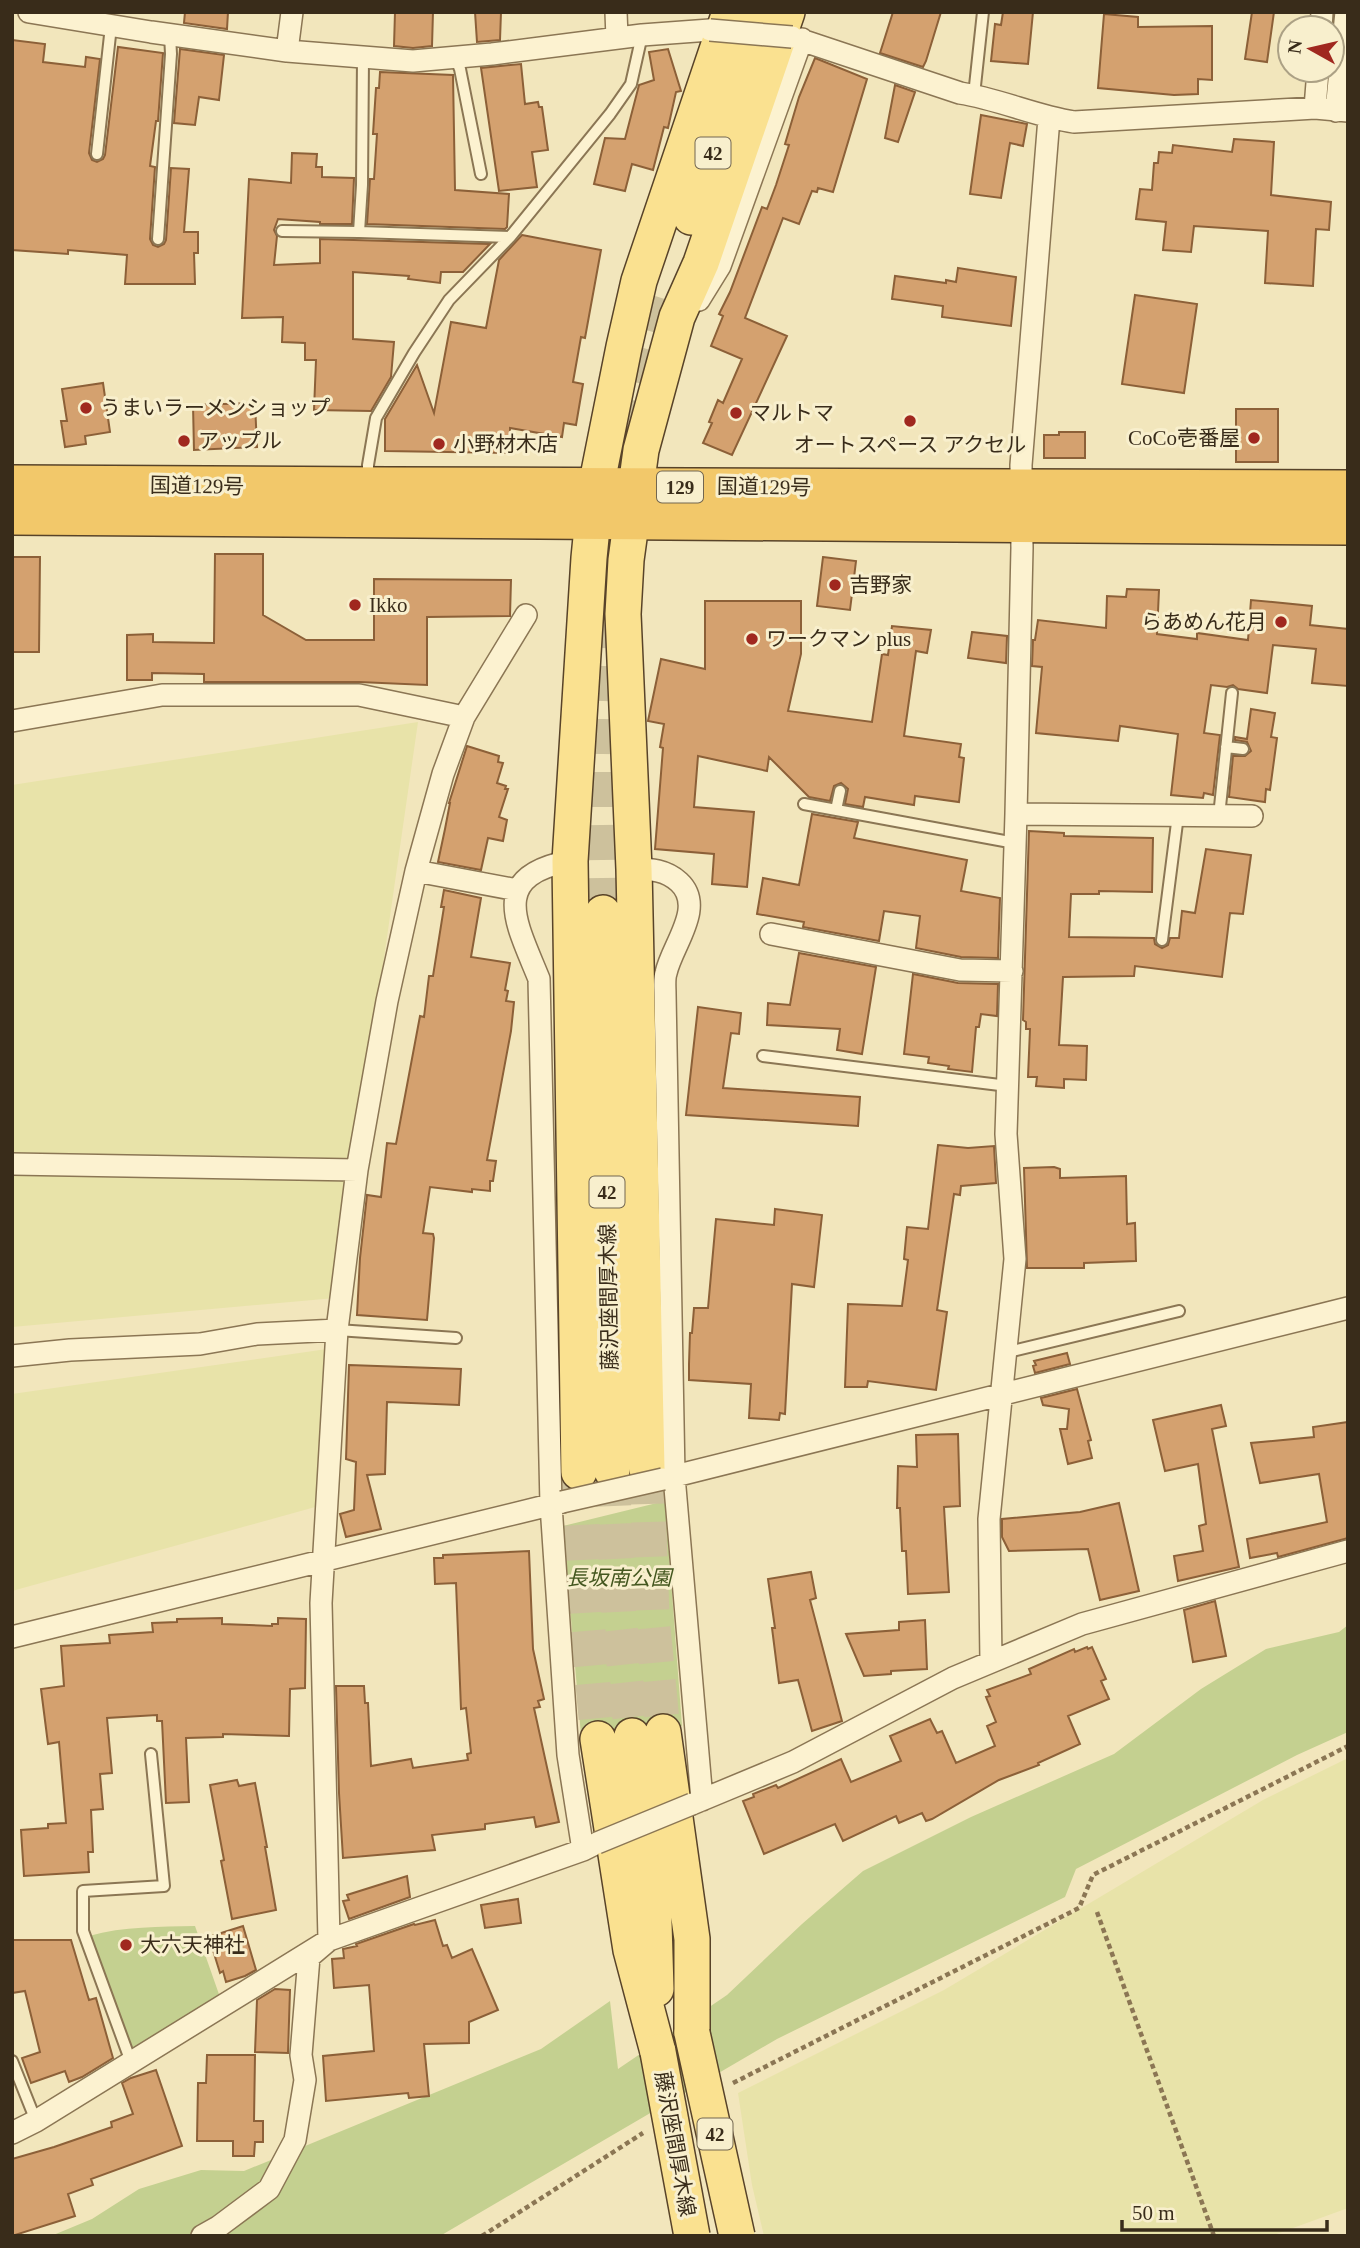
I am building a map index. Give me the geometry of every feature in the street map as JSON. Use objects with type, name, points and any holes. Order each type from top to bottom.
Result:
[{"type":"highway","name":"国道129号","points":[[12,484],[238,487],[368,485],[595,503]]},
{"type":"highway","name":"国道129号","points":[[1021,506],[1348,489]]},
{"type":"highway","name":"国道129号","points":[[12,516],[634,503],[1021,506],[1348,526]]},
{"type":"main road","name":"42","points":[[666,293],[760,12]]},
{"type":"main road","points":[[570,860],[589,558],[595,503],[639,281],[720,21]]},
{"type":"main road","points":[[661,1475],[623,614],[625,560],[640,450],[677,317],[794,30]]},
{"type":"main road","name":"藤沢座間厚木線","points":[[570,860],[595,1471],[603,913]]},
{"type":"main road","name":"42","points":[[631,1735],[653,1889],[658,2052]]},
{"type":"main road","points":[[631,1735],[691,1939],[692,2034]]},
{"type":"main road","points":[[631,1735],[631,1950],[658,2052]]},
{"type":"main road","name":"42","points":[[653,1889],[692,2034]]},
{"type":"main road","name":"藤沢座間厚木線","points":[[692,2034],[737,2236]]},
{"type":"main road","name":"藤沢座間厚木線","points":[[658,2052],[692,2236]]},
{"type":"street","points":[[29,12],[111,26],[159,26],[288,51],[413,61],[642,35],[720,21],[794,30],[960,93],[1049,118],[1074,122],[1333,110]]},
{"type":"street","points":[[288,51],[292,12]]},
{"type":"street","points":[[616,12],[617,38]]},
{"type":"street","points":[[1333,110],[1346,12]]},
{"type":"street","points":[[1323,84],[1333,110]]},
{"type":"street","points":[[991,1661],[989,1520],[1015,1259],[1006,1134],[1016,814],[1021,466],[1049,118]]},
{"type":"street","points":[[329,1940],[321,1603],[337,1329],[357,1170],[387,1001],[416,871],[443,774],[464,717],[526,615]]},
{"type":"street","points":[[12,721],[162,695],[359,695],[464,717]]},
{"type":"street","points":[[1016,814],[1252,816]]},
{"type":"street","points":[[570,860],[532,873],[517,890],[514,918],[539,979],[568,1755],[590,1847]]},
{"type":"street","points":[[634,869],[650,869],[670,874],[683,886],[691,903],[665,974],[661,1475],[697,1802]]},
{"type":"street","points":[[416,871],[517,890]]},
{"type":"street","points":[[771,934],[960,970],[1012,971]]},
{"type":"street","points":[[12,1164],[357,1170]]},
{"type":"street","points":[[12,1637],[557,1504],[661,1475],[1000,1396],[1348,1308]]},
{"type":"street","points":[[12,1356],[70,1350],[200,1344],[257,1334],[337,1329]]},
{"type":"street","points":[[12,2133],[36,2121],[329,1940],[590,1847],[793,1762],[953,1678],[1082,1624],[1348,1550]]},
{"type":"street","points":[[202,2236],[269,2189],[295,2140],[305,2080],[300,2055],[309,1957],[329,1940]]},
{"type":"lane","points":[[974,95],[984,12]]},
{"type":"lane","points":[[97,153],[111,26]]},
{"type":"lane","points":[[158,239],[171,54],[159,26]]},
{"type":"lane","points":[[368,485],[368,465],[376,418],[414,354],[449,300],[510,237],[610,114],[631,84],[642,35]]},
{"type":"lane","points":[[455,57],[460,69],[481,174]]},
{"type":"lane","points":[[359,232],[363,58]]},
{"type":"lane","points":[[282,231],[510,237]]},
{"type":"lane","points":[[1219,816],[1232,693]]},
{"type":"lane","points":[[1226,747],[1242,749]]},
{"type":"lane","points":[[836,810],[840,791]]},
{"type":"lane","points":[[804,804],[1015,843]]},
{"type":"lane","points":[[1162,940],[1178,815]]},
{"type":"lane","points":[[763,1056],[1008,1086]]},
{"type":"lane","points":[[1004,1353],[1179,1311]]},
{"type":"lane","points":[[337,1329],[456,1338]]},
{"type":"lane","points":[[131,2062],[83,1931],[83,1891],[164,1886],[151,1754]]},
{"type":"lane","points":[[12,2061],[36,2121]]},
{"type":"path","points":[[725,2087],[1079,1908],[1093,1875],[1348,1746]]},
{"type":"path","points":[[1097,1912],[1214,2236]]},
{"type":"path","points":[[482,2236],[647,2130]]},
{"type":"shaded area","points":[[418,722],[335,1298],[12,1327],[12,785]]},
{"type":"shaded area","points":[[348,1346],[326,1504],[12,1591],[12,1394]]},
{"type":"shaded area","points":[[1348,1758],[1348,2208],[1271,2236],[764,2236],[752,2185],[738,2093],[944,1990],[1263,1800]]},
{"type":"green space","name":"長坂南公園","points":[[665,1501],[682,1726],[581,1735],[563,1526]]},
{"type":"green space","points":[[1348,1625],[1348,1732],[1297,1755],[1076,1869],[1065,1897],[777,2039],[440,2236],[51,2236],[92,2219],[139,2189],[201,2170],[244,2171],[541,2049],[610,2001],[618,2069],[727,1995],[863,1871],[971,1817],[1114,1754],[1201,1689],[1266,1649],[1339,1632]]},
{"type":"green space","points":[[195,1926],[221,2000],[132,2054],[89,1936],[129,1929]]},
{"type":"building","points":[[185,12],[228,12],[227,29],[184,23]]},
{"type":"building","points":[[395,12],[433,12],[432,46],[394,46]]},
{"type":"building","points":[[475,12],[501,12],[500,40],[477,42]]},
{"type":"building","points":[[893,12],[941,12],[923,67],[880,53]]},
{"type":"building","points":[[1003,12],[1033,12],[1028,64],[991,61],[995,24],[1001,25]]},
{"type":"building","points":[[1252,12],[1274,12],[1267,62],[1245,59]]},
{"type":"building","points":[[1104,14],[1138,17],[1138,27],[1212,26],[1212,80],[1198,79],[1198,94],[1174,95],[1098,88]]},
{"type":"building","points":[[12,40],[45,44],[43,62],[85,67],[86,57],[100,59],[89,153],[92,160],[97,162],[105,155],[118,47],[163,53],[158,121],[150,166],[155,167],[150,239],[153,245],[158,247],[166,240],[171,168],[189,169],[184,232],[198,232],[198,253],[194,253],[195,284],[125,284],[127,255],[68,250],[68,254],[12,250]]},
{"type":"building","points":[[180,49],[224,55],[219,100],[199,97],[195,125],[174,123]]},
{"type":"building","points":[[668,49],[681,91],[676,92],[668,128],[664,127],[653,170],[632,164],[625,191],[594,184],[605,138],[625,139],[639,85],[654,80],[649,52]]},
{"type":"building","points":[[815,58],[867,79],[833,192],[818,188],[817,192],[812,191],[799,224],[783,218],[745,318],[787,336],[732,455],[703,443],[718,400],[723,403],[742,359],[711,346],[723,316],[719,314],[762,207],[767,209],[776,185],[789,145],[785,144],[799,97]]},
{"type":"building","points":[[521,64],[525,104],[538,102],[539,107],[542,107],[548,150],[532,152],[537,187],[499,191],[481,68]]},
{"type":"building","points":[[380,72],[453,75],[455,190],[509,194],[505,229],[367,224],[370,179],[374,179],[377,134],[373,134],[376,88],[379,88]]},
{"type":"building","points":[[895,85],[915,92],[898,142],[885,138]]},
{"type":"building","points":[[981,115],[1027,124],[1023,146],[1010,143],[1001,198],[970,194]]},
{"type":"building","points":[[1234,139],[1274,142],[1271,195],[1331,202],[1329,230],[1316,229],[1313,286],[1265,283],[1268,231],[1194,226],[1191,252],[1163,250],[1166,222],[1136,219],[1140,189],[1152,190],[1154,163],[1158,163],[1159,152],[1172,153],[1173,145],[1232,152]]},
{"type":"building","points":[[292,153],[317,154],[316,167],[322,167],[322,177],[354,178],[352,224],[320,224],[278,219],[274,230],[277,236],[274,265],[320,263],[320,239],[490,244],[463,272],[441,272],[440,283],[408,279],[409,276],[353,272],[353,339],[394,342],[391,377],[371,411],[314,410],[316,360],[305,360],[305,343],[282,342],[283,317],[242,318],[249,179],[291,183]]},
{"type":"building","points":[[522,235],[601,250],[585,338],[581,337],[573,382],[583,384],[576,425],[564,423],[562,437],[510,428],[510,453],[385,451],[385,419],[417,365],[434,413],[451,322],[486,328],[499,260]]},
{"type":"building","points":[[958,268],[1016,277],[1011,326],[942,317],[943,306],[892,299],[895,276],[956,282]]},
{"type":"building","points":[[1135,295],[1197,304],[1184,393],[1122,384]]},
{"type":"building","points":[[103,383],[110,432],[85,436],[86,444],[65,447],[61,421],[67,421],[62,389]]},
{"type":"building","points":[[255,403],[257,447],[194,450],[193,405]]},
{"type":"building","points":[[1236,409],[1278,409],[1278,462],[1236,462]]},
{"type":"building","points":[[1059,432],[1085,432],[1085,458],[1044,458],[1044,435],[1059,435]]},
{"type":"building","points":[[215,554],[263,554],[263,615],[306,640],[374,640],[374,579],[511,580],[510,616],[427,617],[427,685],[204,682],[204,674],[152,673],[152,680],[127,680],[127,635],[153,634],[153,642],[214,643]]},
{"type":"building","points":[[12,557],[40,557],[39,652],[12,652]]},
{"type":"building","points":[[823,557],[856,561],[850,610],[817,606]]},
{"type":"building","points":[[1127,589],[1159,590],[1157,634],[1197,639],[1197,633],[1248,640],[1251,600],[1312,606],[1310,625],[1348,629],[1348,686],[1312,683],[1316,649],[1273,645],[1267,693],[1238,689],[1233,685],[1211,685],[1204,733],[1220,735],[1213,795],[1204,793],[1203,798],[1171,795],[1178,734],[1120,726],[1118,741],[1036,733],[1042,667],[1032,666],[1033,640],[1038,620],[1106,628],[1107,596],[1126,597]]},
{"type":"building","points":[[705,601],[801,601],[801,654],[788,711],[872,722],[882,654],[888,655],[892,626],[931,630],[927,653],[916,651],[904,736],[961,744],[959,757],[964,758],[959,802],[915,796],[914,805],[865,797],[863,807],[845,804],[848,789],[841,783],[834,786],[830,801],[809,797],[769,757],[767,771],[698,756],[694,807],[754,812],[747,887],[712,884],[714,854],[655,849],[663,748],[660,747],[664,724],[648,721],[661,659],[705,669]]},
{"type":"building","points":[[972,632],[1007,636],[1006,663],[968,658]]},
{"type":"building","points":[[1251,709],[1275,713],[1271,737],[1277,738],[1270,790],[1266,789],[1265,802],[1229,797],[1233,756],[1245,756],[1251,751],[1247,742],[1235,740],[1235,737],[1247,739]]},
{"type":"building","points":[[467,746],[499,756],[498,762],[503,763],[497,783],[508,789],[499,817],[507,820],[503,841],[488,838],[481,870],[438,862],[449,803]]},
{"type":"building","points":[[812,814],[858,822],[854,838],[967,860],[961,891],[1000,898],[998,958],[961,957],[916,948],[920,916],[884,911],[879,941],[803,927],[804,922],[757,914],[763,878],[799,885]]},
{"type":"building","points":[[1029,831],[1064,833],[1064,836],[1153,838],[1152,892],[1099,891],[1099,894],[1071,894],[1069,937],[1154,938],[1155,944],[1162,948],[1168,945],[1170,938],[1179,938],[1182,911],[1195,913],[1206,849],[1251,855],[1243,914],[1230,913],[1222,977],[1135,966],[1134,976],[1063,977],[1059,1045],[1087,1046],[1086,1080],[1064,1079],[1064,1088],[1036,1086],[1037,1077],[1028,1077],[1030,1029],[1026,1029],[1026,1022],[1023,1020]]},
{"type":"building","points":[[444,890],[481,898],[471,957],[510,963],[505,990],[508,991],[506,1001],[514,1002],[511,1031],[487,1160],[496,1161],[493,1181],[490,1181],[490,1191],[472,1189],[472,1192],[430,1187],[423,1233],[433,1234],[434,1238],[427,1320],[357,1315],[367,1195],[381,1197],[387,1143],[396,1144],[420,1016],[424,1017],[429,976],[433,976],[444,907],[441,907]]},
{"type":"building","points":[[799,953],[876,967],[862,1054],[837,1050],[840,1029],[767,1025],[768,1003],[790,1005]]},
{"type":"building","points":[[913,974],[958,983],[998,984],[997,1016],[981,1014],[979,1027],[976,1027],[972,1072],[928,1063],[929,1057],[904,1054]]},
{"type":"building","points":[[698,1007],[741,1013],[739,1034],[731,1033],[723,1088],[860,1097],[858,1126],[686,1115]]},
{"type":"building","points":[[938,1145],[968,1148],[994,1146],[996,1183],[961,1186],[960,1195],[954,1194],[937,1310],[947,1312],[936,1390],[868,1381],[867,1387],[845,1387],[848,1304],[902,1306],[908,1260],[904,1259],[907,1227],[928,1229]]},
{"type":"building","points":[[1024,1168],[1060,1169],[1060,1178],[1126,1176],[1127,1224],[1135,1223],[1136,1261],[1084,1263],[1084,1268],[1027,1268]]},
{"type":"building","points":[[775,1209],[822,1215],[814,1287],[792,1284],[785,1414],[780,1413],[779,1420],[749,1418],[751,1384],[689,1380],[690,1333],[694,1308],[708,1308],[716,1219],[774,1225]]},
{"type":"building","points":[[1067,1353],[1070,1364],[1035,1373],[1034,1361]]},
{"type":"building","points":[[349,1365],[461,1369],[459,1405],[387,1402],[385,1474],[367,1475],[381,1529],[346,1537],[340,1514],[354,1510],[356,1462],[346,1459]]},
{"type":"building","points":[[1077,1389],[1091,1440],[1088,1441],[1092,1458],[1068,1464],[1060,1429],[1067,1429],[1069,1409],[1043,1405],[1041,1398]]},
{"type":"building","points":[[1221,1405],[1226,1426],[1212,1429],[1239,1567],[1178,1581],[1174,1556],[1203,1551],[1199,1526],[1206,1524],[1198,1464],[1165,1471],[1153,1420]]},
{"type":"building","points":[[1348,1422],[1348,1538],[1278,1557],[1277,1553],[1250,1558],[1247,1539],[1327,1522],[1319,1474],[1260,1483],[1251,1443],[1314,1437],[1313,1427]]},
{"type":"building","points":[[958,1434],[960,1506],[944,1507],[949,1592],[908,1594],[906,1551],[902,1551],[900,1508],[897,1508],[898,1466],[917,1467],[916,1435]]},
{"type":"building","points":[[1119,1503],[1139,1591],[1100,1600],[1088,1549],[1009,1551],[1002,1537],[1002,1519],[1080,1512]]},
{"type":"building","points":[[529,1551],[533,1649],[544,1699],[538,1701],[540,1707],[534,1708],[559,1822],[536,1827],[534,1817],[485,1824],[485,1829],[432,1835],[435,1850],[343,1858],[336,1686],[364,1686],[365,1703],[368,1703],[371,1766],[411,1759],[413,1768],[468,1760],[467,1754],[471,1753],[466,1708],[461,1709],[456,1583],[435,1584],[434,1558],[443,1558],[443,1555]]},
{"type":"building","points":[[811,1572],[816,1598],[810,1600],[842,1721],[812,1731],[798,1680],[779,1683],[768,1579]]},
{"type":"building","points":[[1215,1601],[1226,1656],[1193,1662],[1184,1610]]},
{"type":"building","points":[[222,1618],[222,1624],[272,1626],[278,1624],[278,1618],[306,1619],[305,1688],[290,1689],[289,1736],[223,1734],[223,1737],[186,1738],[189,1802],[166,1803],[162,1721],[157,1721],[157,1715],[107,1718],[112,1773],[100,1774],[103,1809],[91,1810],[93,1852],[88,1852],[89,1872],[24,1876],[21,1830],[48,1828],[48,1824],[66,1823],[59,1742],[48,1744],[41,1689],[64,1686],[61,1646],[110,1643],[109,1635],[153,1632],[152,1623],[177,1622],[177,1619]]},
{"type":"building","points":[[925,1620],[927,1669],[864,1676],[846,1634],[899,1630],[899,1622]]},
{"type":"building","points":[[1092,1647],[1106,1679],[1101,1681],[1109,1699],[1068,1716],[1080,1744],[1038,1763],[1039,1765],[999,1780],[932,1819],[926,1821],[922,1813],[899,1823],[896,1816],[843,1841],[835,1824],[764,1854],[743,1801],[754,1797],[753,1794],[776,1785],[778,1788],[841,1759],[851,1782],[901,1761],[890,1736],[930,1719],[937,1733],[942,1731],[956,1763],[995,1746],[987,1726],[996,1722],[986,1697],[990,1696],[987,1690],[1031,1674],[1029,1669],[1074,1649],[1075,1652]]},
{"type":"building","points":[[237,1780],[239,1786],[255,1783],[276,1910],[232,1919],[210,1785]]},
{"type":"building","points":[[407,1876],[410,1897],[349,1919],[343,1901],[349,1900],[347,1895]]},
{"type":"building","points":[[518,1899],[521,1923],[485,1928],[481,1905]]},
{"type":"building","points":[[435,1920],[443,1946],[447,1945],[452,1958],[472,1949],[498,2010],[469,2022],[469,2043],[424,2044],[429,2096],[409,2098],[408,2093],[326,2101],[323,2056],[374,2051],[369,1985],[334,1988],[332,1959],[344,1958],[343,1949],[357,1946],[356,1944],[414,1924]]},
{"type":"building","points":[[243,1926],[256,1970],[226,1982],[223,1971],[220,1973],[212,1947],[215,1946],[212,1936]]},
{"type":"building","points":[[12,1940],[71,1940],[89,2000],[96,1998],[113,2058],[69,2082],[65,2071],[31,2083],[22,2058],[40,2052],[25,1991],[12,1993]]},
{"type":"building","points":[[275,1989],[290,1990],[288,2053],[255,2052],[257,2000]]},
{"type":"building","points":[[207,2055],[255,2055],[254,2121],[263,2121],[263,2142],[255,2142],[254,2156],[233,2156],[233,2141],[197,2141],[198,2083],[206,2083]]},
{"type":"building","points":[[156,2070],[182,2146],[91,2179],[93,2185],[68,2194],[75,2216],[12,2236],[12,2159],[112,2127],[111,2122],[133,2114],[122,2083]]},
{"type":"tunnel","points":[[618,487],[638,389],[666,293]]},
{"type":"tunnel","points":[[603,913],[603,690],[610,556]]},
{"type":"tunnel","points":[[647,1469],[652,1617],[663,1732]]},
{"type":"tunnel","points":[[612,1471],[619,1618],[632,1736]]},
{"type":"tunnel","points":[[579,1472],[587,1619],[598,1739]]},
{"type":"place","name":"うまいラーメンショップ","points":[[86,408]]},
{"type":"place","name":"マルトマ","points":[[736,413]]},
{"type":"place","name":"オートスペース アクセル","points":[[910,421]]},
{"type":"place","name":"CoCo壱番屋","points":[[1254,438]]},
{"type":"place","name":"アップル","points":[[184,441]]},
{"type":"place","name":"小野材木店","points":[[439,444]]},
{"type":"place","name":"吉野家","points":[[835,585]]},
{"type":"place","name":"Ikko","points":[[355,605]]},
{"type":"place","name":"らあめん花月","points":[[1281,622]]},
{"type":"place","name":"ワークマン plus","points":[[752,639]]},
{"type":"place","name":"大六天神社","points":[[126,1945]]}]
